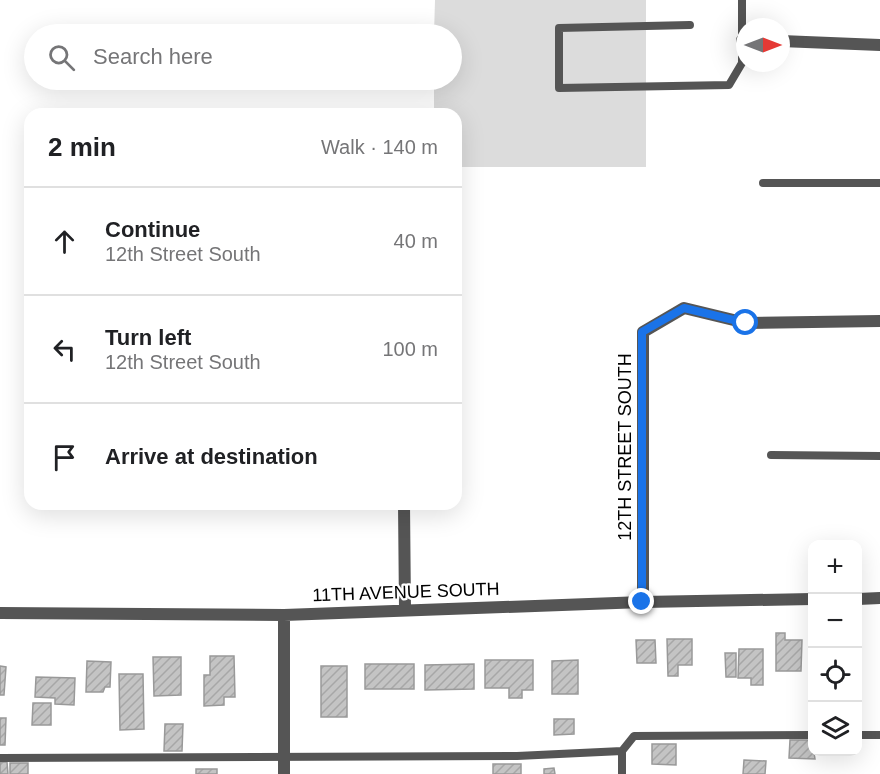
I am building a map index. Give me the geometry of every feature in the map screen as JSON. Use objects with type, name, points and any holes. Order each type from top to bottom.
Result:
[{"type":"street","points":[[790,41],[880,45]]},
{"type":"street","name":"12TH STREET SOUTH","points":[[642,602],[642,332],[684,308],[746,323],[880,321]]},
{"type":"street","points":[[404,510],[405,609]]},
{"type":"street","points":[[862,599],[880,598]]},
{"type":"street","name":"11TH AVENUE SOUTH","points":[[0,613],[284,615],[405,609],[808,599]]},
{"type":"street","points":[[284,615],[284,774]]},
{"type":"lane","points":[[742,0],[743,18]]},
{"type":"lane","points":[[690,26],[559,28],[560,88],[729,85],[737,72]]},
{"type":"lane","points":[[763,183],[880,183]]},
{"type":"lane","points":[[771,455],[880,456]]},
{"type":"lane","points":[[622,774],[622,751],[634,736],[808,735]]},
{"type":"lane","points":[[862,735],[880,735]]},
{"type":"lane","points":[[0,758],[517,756],[622,751]]},
{"type":"shaded area","points":[[435,0],[646,0],[646,167],[462,167],[462,108],[434,108],[434,90],[462,90],[462,24],[434,24]]},
{"type":"building","points":[[776,633],[785,633],[785,640],[802,640],[801,671],[776,671]]},
{"type":"building","points":[[667,639],[692,639],[692,665],[678,665],[678,676],[668,676]]},
{"type":"building","points":[[636,640],[655,640],[656,663],[637,663]]},
{"type":"building","points":[[739,649],[763,649],[763,685],[751,685],[751,678],[738,678]]},
{"type":"building","points":[[725,653],[736,653],[736,677],[726,677]]},
{"type":"building","points":[[210,656],[234,656],[235,697],[224,697],[224,705],[204,706],[204,675],[210,675]]},
{"type":"building","points":[[153,657],[181,657],[181,695],[154,696]]},
{"type":"building","points":[[485,660],[533,660],[533,690],[522,690],[522,698],[509,698],[509,688],[485,688]]},
{"type":"building","points":[[578,660],[578,694],[552,694],[552,661]]},
{"type":"building","points":[[87,661],[111,662],[110,687],[105,687],[103,692],[86,692]]},
{"type":"building","points":[[365,664],[414,664],[414,689],[365,689]]},
{"type":"building","points":[[474,664],[474,689],[425,690],[425,665]]},
{"type":"building","points":[[0,666],[6,667],[4,695],[0,695]]},
{"type":"building","points":[[321,666],[347,666],[347,717],[321,717]]},
{"type":"building","points":[[119,674],[143,674],[144,729],[120,730]]},
{"type":"building","points":[[36,677],[75,678],[74,705],[55,704],[55,698],[35,697]]},
{"type":"building","points":[[33,703],[51,703],[51,725],[32,725]]},
{"type":"building","points":[[0,718],[6,718],[5,745],[0,745]]},
{"type":"building","points":[[554,719],[574,719],[574,734],[554,735]]},
{"type":"building","points":[[165,724],[183,724],[182,751],[164,751]]},
{"type":"building","points":[[790,740],[808,740],[808,756],[815,756],[815,759],[789,758]]},
{"type":"building","points":[[652,744],[676,744],[676,765],[652,764]]},
{"type":"building","points":[[744,760],[766,761],[765,774],[743,774]]},
{"type":"building","points":[[0,762],[7,762],[8,774],[0,774]]},
{"type":"building","points":[[10,763],[28,763],[28,774],[10,774]]},
{"type":"building","points":[[493,764],[521,764],[521,774],[493,774]]},
{"type":"building","points":[[554,768],[555,774],[544,774],[544,769]]},
{"type":"building","points":[[196,769],[217,769],[217,774],[196,774]]},
{"type":"route","points":[[642,602],[642,332],[684,308],[746,323]]}]
